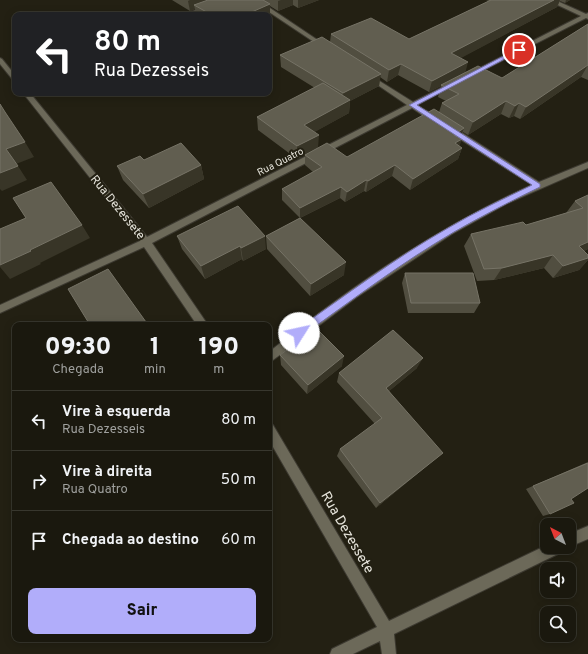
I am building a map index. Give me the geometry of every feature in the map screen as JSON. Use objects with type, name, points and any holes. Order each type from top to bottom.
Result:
[{"type":"street","points":[[194,12],[230,0]]},
{"type":"street","points":[[254,0],[333,52]]},
{"type":"street","points":[[550,0],[587,16]]},
{"type":"street","name":"Rua Quatro","points":[[0,308],[146,242],[587,16]]},
{"type":"street","points":[[0,60],[10,73]]},
{"type":"street","points":[[359,70],[538,186]]},
{"type":"street","name":"Rua Dezessete","points":[[28,96],[146,242],[201,322]]},
{"type":"street","points":[[272,356],[299,333],[376,278],[450,231],[492,207],[588,165]]},
{"type":"street","name":"Rua Dezessete","points":[[272,434],[386,629],[389,654]]},
{"type":"street","points":[[576,538],[588,532]]},
{"type":"street","points":[[337,654],[542,554]]},
{"type":"building","points":[[208,0],[263,0],[270,4],[252,12],[207,12],[194,5]]},
{"type":"building","points":[[491,0],[554,0],[451,53],[468,62],[432,81],[401,64],[389,70],[331,34],[371,18],[409,39]]},
{"type":"building","points":[[588,24],[588,65],[526,107],[519,103],[515,106],[506,101],[473,122],[442,103],[459,94],[441,85],[478,66],[502,78]]},
{"type":"building","points":[[322,37],[381,74],[343,93],[280,55]]},
{"type":"building","points":[[323,83],[350,100],[304,125],[319,135],[297,146],[257,117]]},
{"type":"building","points":[[0,104],[25,142],[6,149],[18,166],[0,173]]},
{"type":"building","points":[[434,109],[464,128],[454,135],[462,139],[455,143],[462,148],[413,179],[395,165],[347,192],[341,187],[300,208],[282,189],[322,167],[305,155],[327,143],[347,157]]},
{"type":"building","points":[[181,143],[201,165],[143,194],[117,166],[140,156],[144,160]]},
{"type":"building","points":[[51,182],[82,225],[0,265],[0,229],[26,218],[13,198]]},
{"type":"building","points":[[588,195],[588,242],[579,246],[588,255],[588,258],[563,266],[553,255],[502,268],[484,269],[471,234],[523,222],[526,225],[583,208],[575,201]]},
{"type":"building","points":[[238,206],[265,236],[241,248],[240,246],[201,266],[177,236]]},
{"type":"building","points":[[300,218],[346,262],[311,284],[266,236]]},
{"type":"building","points":[[108,269],[146,322],[88,322],[68,289]]},
{"type":"building","points":[[405,273],[473,273],[480,303],[411,303]]},
{"type":"building","points":[[316,328],[344,356],[308,385],[280,355]]},
{"type":"building","points":[[393,330],[423,358],[386,388],[443,453],[380,503],[340,449],[382,418],[339,373]]},
{"type":"building","points":[[588,463],[588,488],[571,499],[574,503],[550,514],[533,486]]},
{"type":"route","points":[[299,333],[383,274],[450,231],[492,207],[538,186],[412,105],[519,50]]}]
